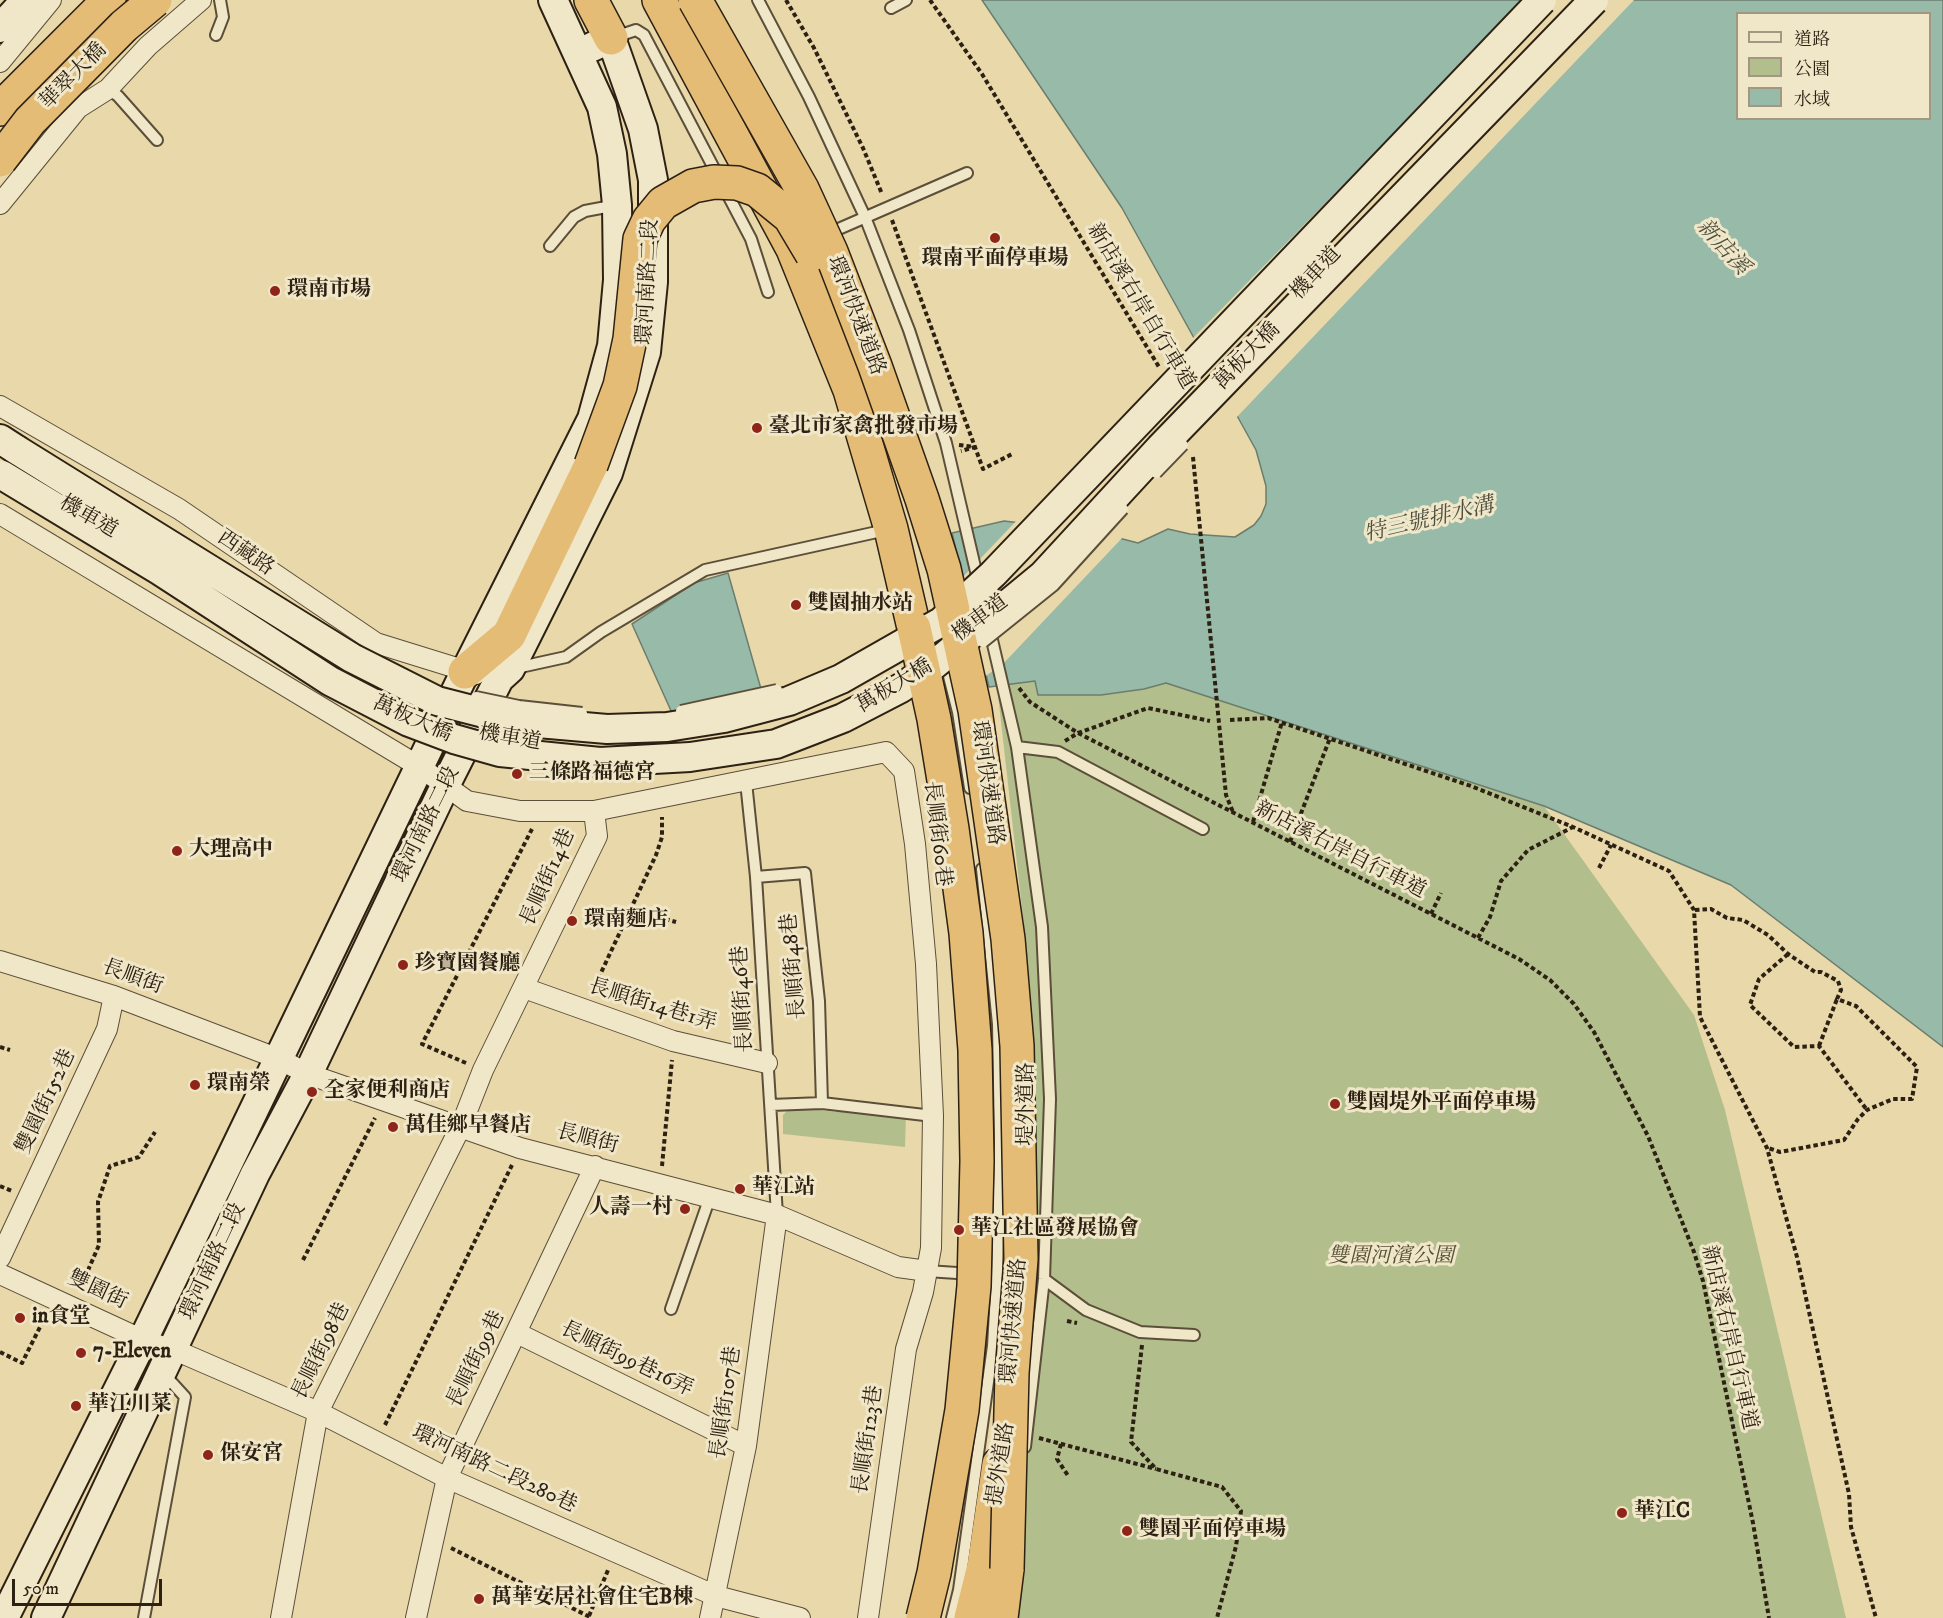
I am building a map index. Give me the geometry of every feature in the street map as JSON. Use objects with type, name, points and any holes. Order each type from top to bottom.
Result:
[{"type":"highway","name":"華翠大橋","points":[[0,109],[108,0]]},
{"type":"highway","name":"華翠大橋","points":[[0,160],[43,108],[124,26],[155,0]]},
{"type":"highway","points":[[591,0],[611,38]]},
{"type":"highway","name":"環河快速道路","points":[[659,0],[806,243],[891,529],[927,636],[941,763],[964,922],[975,1050],[977,1161],[974,1286],[962,1410],[934,1573],[923,1618]]},
{"type":"highway","name":"環河快速道路","points":[[695,0],[802,189],[831,252],[875,366],[922,499],[944,569],[975,710],[1008,939],[1017,1046],[1021,1259],[1012,1373],[984,1566],[971,1618]]},
{"type":"highway","points":[[455,681],[509,635],[591,465],[620,386],[632,323],[640,239],[649,220],[663,203],[693,186],[714,182],[736,183],[757,190],[790,217],[815,259],[922,499]]},
{"type":"highway","points":[[1000,1618],[1007,1569],[1012,1373]]},
{"type":"street","points":[[2,23],[26,0]]},
{"type":"street","points":[[0,62],[51,0]]},
{"type":"street","points":[[0,204],[78,108],[108,89],[148,46],[201,0]]},
{"type":"street","name":"環河南路二段","points":[[4,1618],[143,1340],[420,767],[455,681],[592,419],[612,346],[618,280],[617,205],[612,154],[602,107],[579,52],[553,0]]},
{"type":"street","name":"萬板大橋","points":[[13,439],[352,658],[437,701],[515,721],[607,729],[667,727],[724,718],[789,701],[841,679],[941,621],[993,574],[1542,0]]},
{"type":"street","name":"萬板大橋","points":[[1,474],[159,570],[330,681],[409,722],[454,739],[500,752],[600,762],[690,757],[777,744],[843,718],[901,688],[935,664],[1043,575],[1160,448],[1594,0]]},
{"type":"street","points":[[579,52],[611,38]]},
{"type":"street","name":"環河南路二段","points":[[46,1618],[255,1174],[308,1074],[445,786],[608,473],[646,352],[653,282],[653,180],[644,129],[611,38]]},
{"type":"street","points":[[612,346],[646,352]]},
{"type":"street","name":"西藏路","points":[[0,406],[179,509],[376,643],[455,681],[504,674]]},
{"type":"street","points":[[0,514],[420,767],[445,786]]},
{"type":"street","name":"長順街60巷","points":[[445,786],[467,801],[520,812],[594,810],[746,782],[886,752],[904,771],[915,844],[926,964],[933,1116],[930,1248],[927,1271]]},
{"type":"street","name":"長順街14巷","points":[[461,1126],[483,1070],[597,837],[594,810]]},
{"type":"street","name":"長順街","points":[[0,961],[114,996],[279,1059],[308,1074],[520,1148],[777,1215],[898,1268],[927,1271]]},
{"type":"street","name":"長順街14巷1弄","points":[[524,988],[674,1041],[767,1063]]},
{"type":"street","name":"雙園街152巷","points":[[0,1258],[107,1029],[114,996]]},
{"type":"street","name":"長順街98巷","points":[[281,1618],[318,1412],[461,1126]]},
{"type":"street","name":"長順街99巷","points":[[416,1618],[447,1478],[595,1166]]},
{"type":"street","name":"長順街107巷","points":[[710,1618],[746,1446],[777,1215]]},
{"type":"street","name":"長順街123巷","points":[[868,1618],[906,1349],[927,1271]]},
{"type":"street","name":"雙園街","points":[[0,1274],[143,1340],[168,1361]]},
{"type":"street","name":"長順街99巷16弄","points":[[517,1333],[746,1446]]},
{"type":"street","name":"環河南路二段280巷","points":[[168,1361],[318,1412],[447,1478],[716,1596],[800,1618]]},
{"type":"lane","points":[[216,35],[223,17],[220,0]]},
{"type":"lane","points":[[705,0],[711,6],[778,126],[806,243],[967,173]]},
{"type":"lane","name":"堤外道路","points":[[758,0],[809,97],[866,217],[909,330],[946,443],[1008,702],[1028,813],[1042,927],[1050,1099],[1044,1279]]},
{"type":"lane","points":[[891,8],[906,0]]},
{"type":"lane","name":"機車道","points":[[884,641],[932,614],[997,556],[1528,0]]},
{"type":"lane","name":"機車道","points":[[1287,334],[1605,0]]},
{"type":"lane","points":[[611,38],[636,30],[644,35],[696,130],[751,239],[768,292]]},
{"type":"lane","points":[[108,89],[118,96],[157,140]]},
{"type":"lane","points":[[550,246],[574,217],[585,211],[617,205]]},
{"type":"lane","name":"機車道","points":[[13,439],[358,649],[423,680]]},
{"type":"lane","points":[[1149,480],[1190,442]]},
{"type":"lane","name":"機車道","points":[[916,693],[1021,614],[1054,585],[1133,498]]},
{"type":"lane","name":"機車道","points":[[47,516],[174,590],[301,671],[380,717],[478,756],[594,772],[684,767],[778,753],[843,731]]},
{"type":"lane","points":[[504,674],[566,657],[601,632],[705,570],[891,529]]},
{"type":"lane","points":[[927,636],[958,712],[972,802]]},
{"type":"lane","name":"機車道","points":[[455,681],[519,706],[593,714]]},
{"type":"lane","points":[[666,713],[785,688]]},
{"type":"lane","points":[[1017,747],[1058,752],[1203,829]]},
{"type":"lane","name":"長順街46巷","points":[[746,782],[756,876],[777,1215]]},
{"type":"lane","points":[[952,1618],[959,1590],[993,1346],[997,1276],[1000,1143],[998,1024],[980,858]]},
{"type":"lane","name":"長順街48巷","points":[[756,876],[805,873],[819,1001],[822,1103]]},
{"type":"lane","points":[[771,1105],[822,1103],[933,1116]]},
{"type":"lane","points":[[671,1309],[710,1197]]},
{"type":"lane","points":[[927,1271],[1044,1279],[1086,1310],[1140,1332],[1194,1335]]},
{"type":"lane","name":"提外道路","points":[[992,1618],[1027,1435],[1044,1279]]},
{"type":"lane","points":[[144,1618],[185,1396],[168,1361]]},
{"type":"path","name":"新店溪右岸自行車道","points":[[930,0],[982,74],[1161,370]]},
{"type":"path","name":"新店溪右岸自行車道","points":[[1190,442],[1200,515],[1226,795],[1233,813],[1519,959],[1550,980],[1574,1004],[1594,1032],[1648,1136],[1703,1281],[1754,1523],[1769,1618]]},
{"type":"path","points":[[975,447],[983,469],[1014,453]]},
{"type":"path","points":[[1017,686],[1030,702],[1078,733],[1233,813]]},
{"type":"path","points":[[1058,752],[1067,738],[1149,708],[1210,721]]},
{"type":"path","points":[[1230,720],[1255,717],[1282,722],[1471,786],[1573,827],[1668,871],[1694,910],[1700,1017],[1767,1148],[1797,1257],[1849,1494],[1851,1527],[1876,1618]]},
{"type":"path","points":[[1252,823],[1282,722]]},
{"type":"path","points":[[1290,842],[1330,738]]},
{"type":"path","points":[[584,1011],[629,909],[656,855],[662,837],[662,798]]},
{"type":"path","points":[[483,1070],[422,1044],[540,812]]},
{"type":"path","points":[[1478,938],[1490,917],[1501,881],[1528,850],[1573,827]]},
{"type":"path","points":[[1599,868],[1611,845]]},
{"type":"path","points":[[1431,914],[1441,893]]},
{"type":"path","points":[[629,909],[676,922]]},
{"type":"path","points":[[1694,910],[1711,909],[1727,918],[1743,920],[1768,935],[1788,954],[1815,972],[1821,972],[1838,981],[1841,990],[1819,1046]]},
{"type":"path","points":[[1788,954],[1758,979],[1750,1005],[1794,1047],[1819,1046]]},
{"type":"path","points":[[1767,1148],[1780,1152],[1844,1140],[1858,1119],[1868,1110],[1893,1099],[1912,1099],[1917,1067],[1856,1006],[1837,999]]},
{"type":"path","points":[[661,1185],[674,1041]]},
{"type":"path","points":[[1819,1046],[1868,1110]]},
{"type":"path","points":[[0,1047],[10,1050]]},
{"type":"path","points":[[303,1260],[385,1099]]},
{"type":"path","points":[[0,1352],[21,1363],[64,1302],[99,1245],[98,1202],[110,1166],[139,1157],[155,1132]]},
{"type":"path","points":[[377,1442],[520,1148]]},
{"type":"path","points":[[1068,1320],[1078,1324]]},
{"type":"path","points":[[1142,1342],[1131,1442],[1156,1469]]},
{"type":"path","points":[[1027,1435],[1222,1486],[1241,1511],[1236,1546],[1217,1618]]},
{"type":"path","points":[[1061,1444],[1057,1459],[1069,1477]]},
{"type":"path","points":[[434,1539],[591,1617],[615,1551]]},
{"type":"green space","name":"雙園河濱公園","points":[[1035,681],[1144,689],[1166,683],[1544,806],[1694,1015],[1725,1110],[1846,1618],[986,1618],[1036,1367],[1024,926],[997,686]]},
{"type":"green space","points":[[791,1107],[837,1112],[838,1107],[906,1114],[905,1147],[783,1134],[783,1115]]},
{"type":"water","points":[[982,0],[1943,0],[1943,1047],[1731,885],[1544,806],[1166,683],[1144,689],[1101,695],[1038,695],[1035,681],[989,687],[952,533],[1004,521],[1092,531],[1138,543],[1168,529],[1190,534],[1235,537],[1254,525],[1266,504],[1266,486],[1256,450],[1122,208]]},
{"type":"water","points":[[728,573],[763,696],[672,713],[632,624],[694,583]]},
{"type":"pier","points":[[1525,0],[1634,0],[1235,419],[1191,340]]},
{"type":"pier","points":[[1018,519],[1093,528],[1124,536],[1002,665],[984,677],[960,580]]},
{"type":"place","name":"環南平面停車場","points":[[995,238]]},
{"type":"place","name":"環南市場","points":[[275,291]]},
{"type":"place","name":"臺北市家禽批發市場","points":[[757,428]]},
{"type":"place","name":"雙園抽水站","points":[[796,605]]},
{"type":"place","name":"三條路福德宮","points":[[517,774]]},
{"type":"place","name":"大理高中","points":[[177,851]]},
{"type":"place","name":"環南麵店","points":[[572,921]]},
{"type":"place","name":"珍寶園餐廳","points":[[403,965]]},
{"type":"place","name":"環南榮","points":[[195,1085]]},
{"type":"place","name":"全家便利商店","points":[[312,1092]]},
{"type":"place","name":"雙園堤外平面停車場","points":[[1335,1104]]},
{"type":"place","name":"萬佳鄉早餐店","points":[[393,1127]]},
{"type":"place","name":"華江站","points":[[740,1189]]},
{"type":"place","name":"人壽一村","points":[[685,1209]]},
{"type":"place","name":"華江社區發展協會","points":[[959,1230]]},
{"type":"place","name":"in食堂","points":[[20,1318]]},
{"type":"place","name":"7-Eleven","points":[[81,1353]]},
{"type":"place","name":"華江川菜","points":[[76,1406]]},
{"type":"place","name":"保安宮","points":[[208,1455]]},
{"type":"place","name":"華江C","points":[[1622,1513]]},
{"type":"place","name":"雙園平面停車場","points":[[1127,1531]]},
{"type":"place","name":"萬華安居社會住宅B棟","points":[[479,1599]]},
{"type":"water label","name":"新店溪","points":[[1722,248]]},
{"type":"water label","name":"特三號排水溝","points":[[1429,521]]}]
